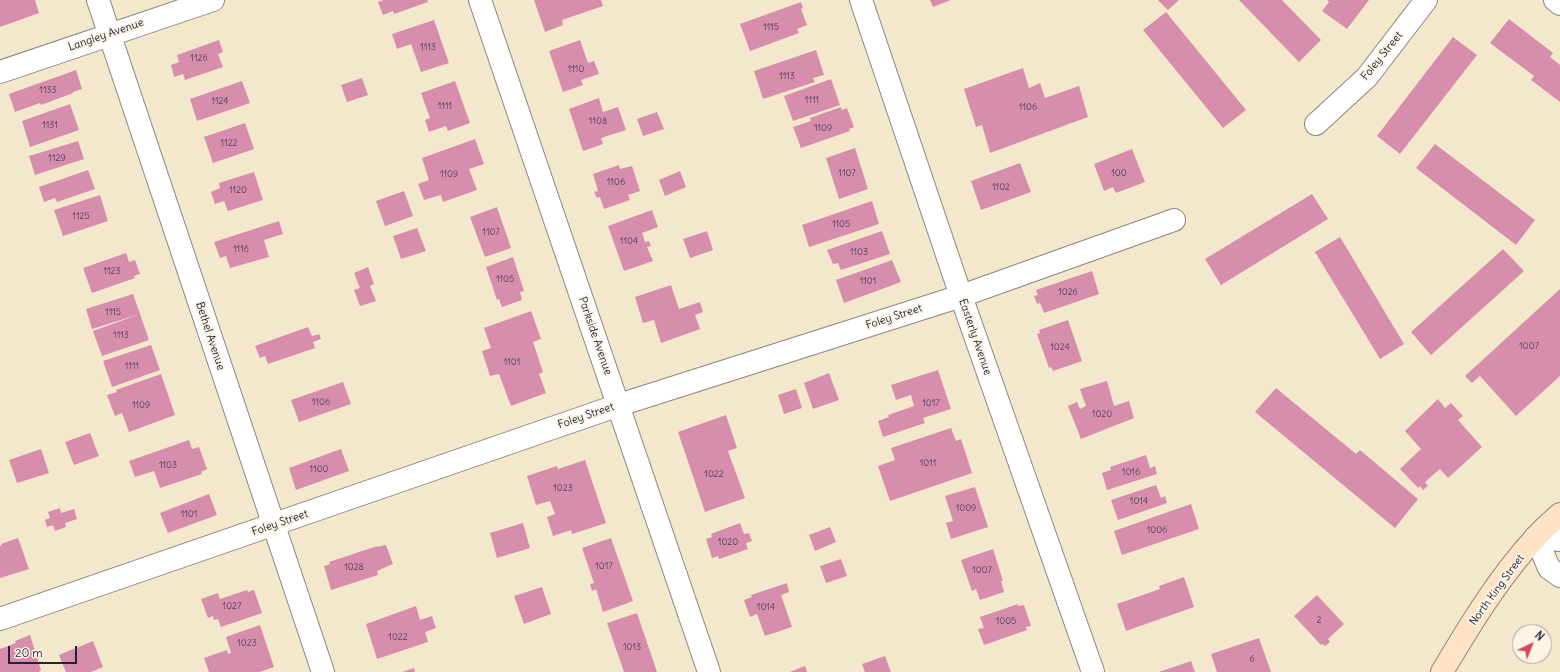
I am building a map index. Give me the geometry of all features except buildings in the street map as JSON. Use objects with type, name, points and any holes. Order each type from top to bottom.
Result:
[{"type":"main road","name":"North King Street","points":[[1442,672],[1480,611],[1536,537],[1560,514]]},
{"type":"street","name":"Bethel Avenue","points":[[98,0],[323,672]]},
{"type":"street","name":"Langley Avenue","points":[[0,72],[213,0]]},
{"type":"street","name":"Parkside Avenue","points":[[480,0],[709,672]]},
{"type":"street","name":"Easterly Avenue","points":[[861,0],[961,296],[1093,672]]},
{"type":"street","name":"Foley Street","points":[[1316,124],[1367,77],[1426,0]]},
{"type":"street","points":[[1555,0],[1560,4]]},
{"type":"street","name":"Foley Street","points":[[0,619],[619,405],[961,296],[1174,220]]},
{"type":"street","points":[[1560,540],[1536,537],[1549,568],[1560,576]]}]
